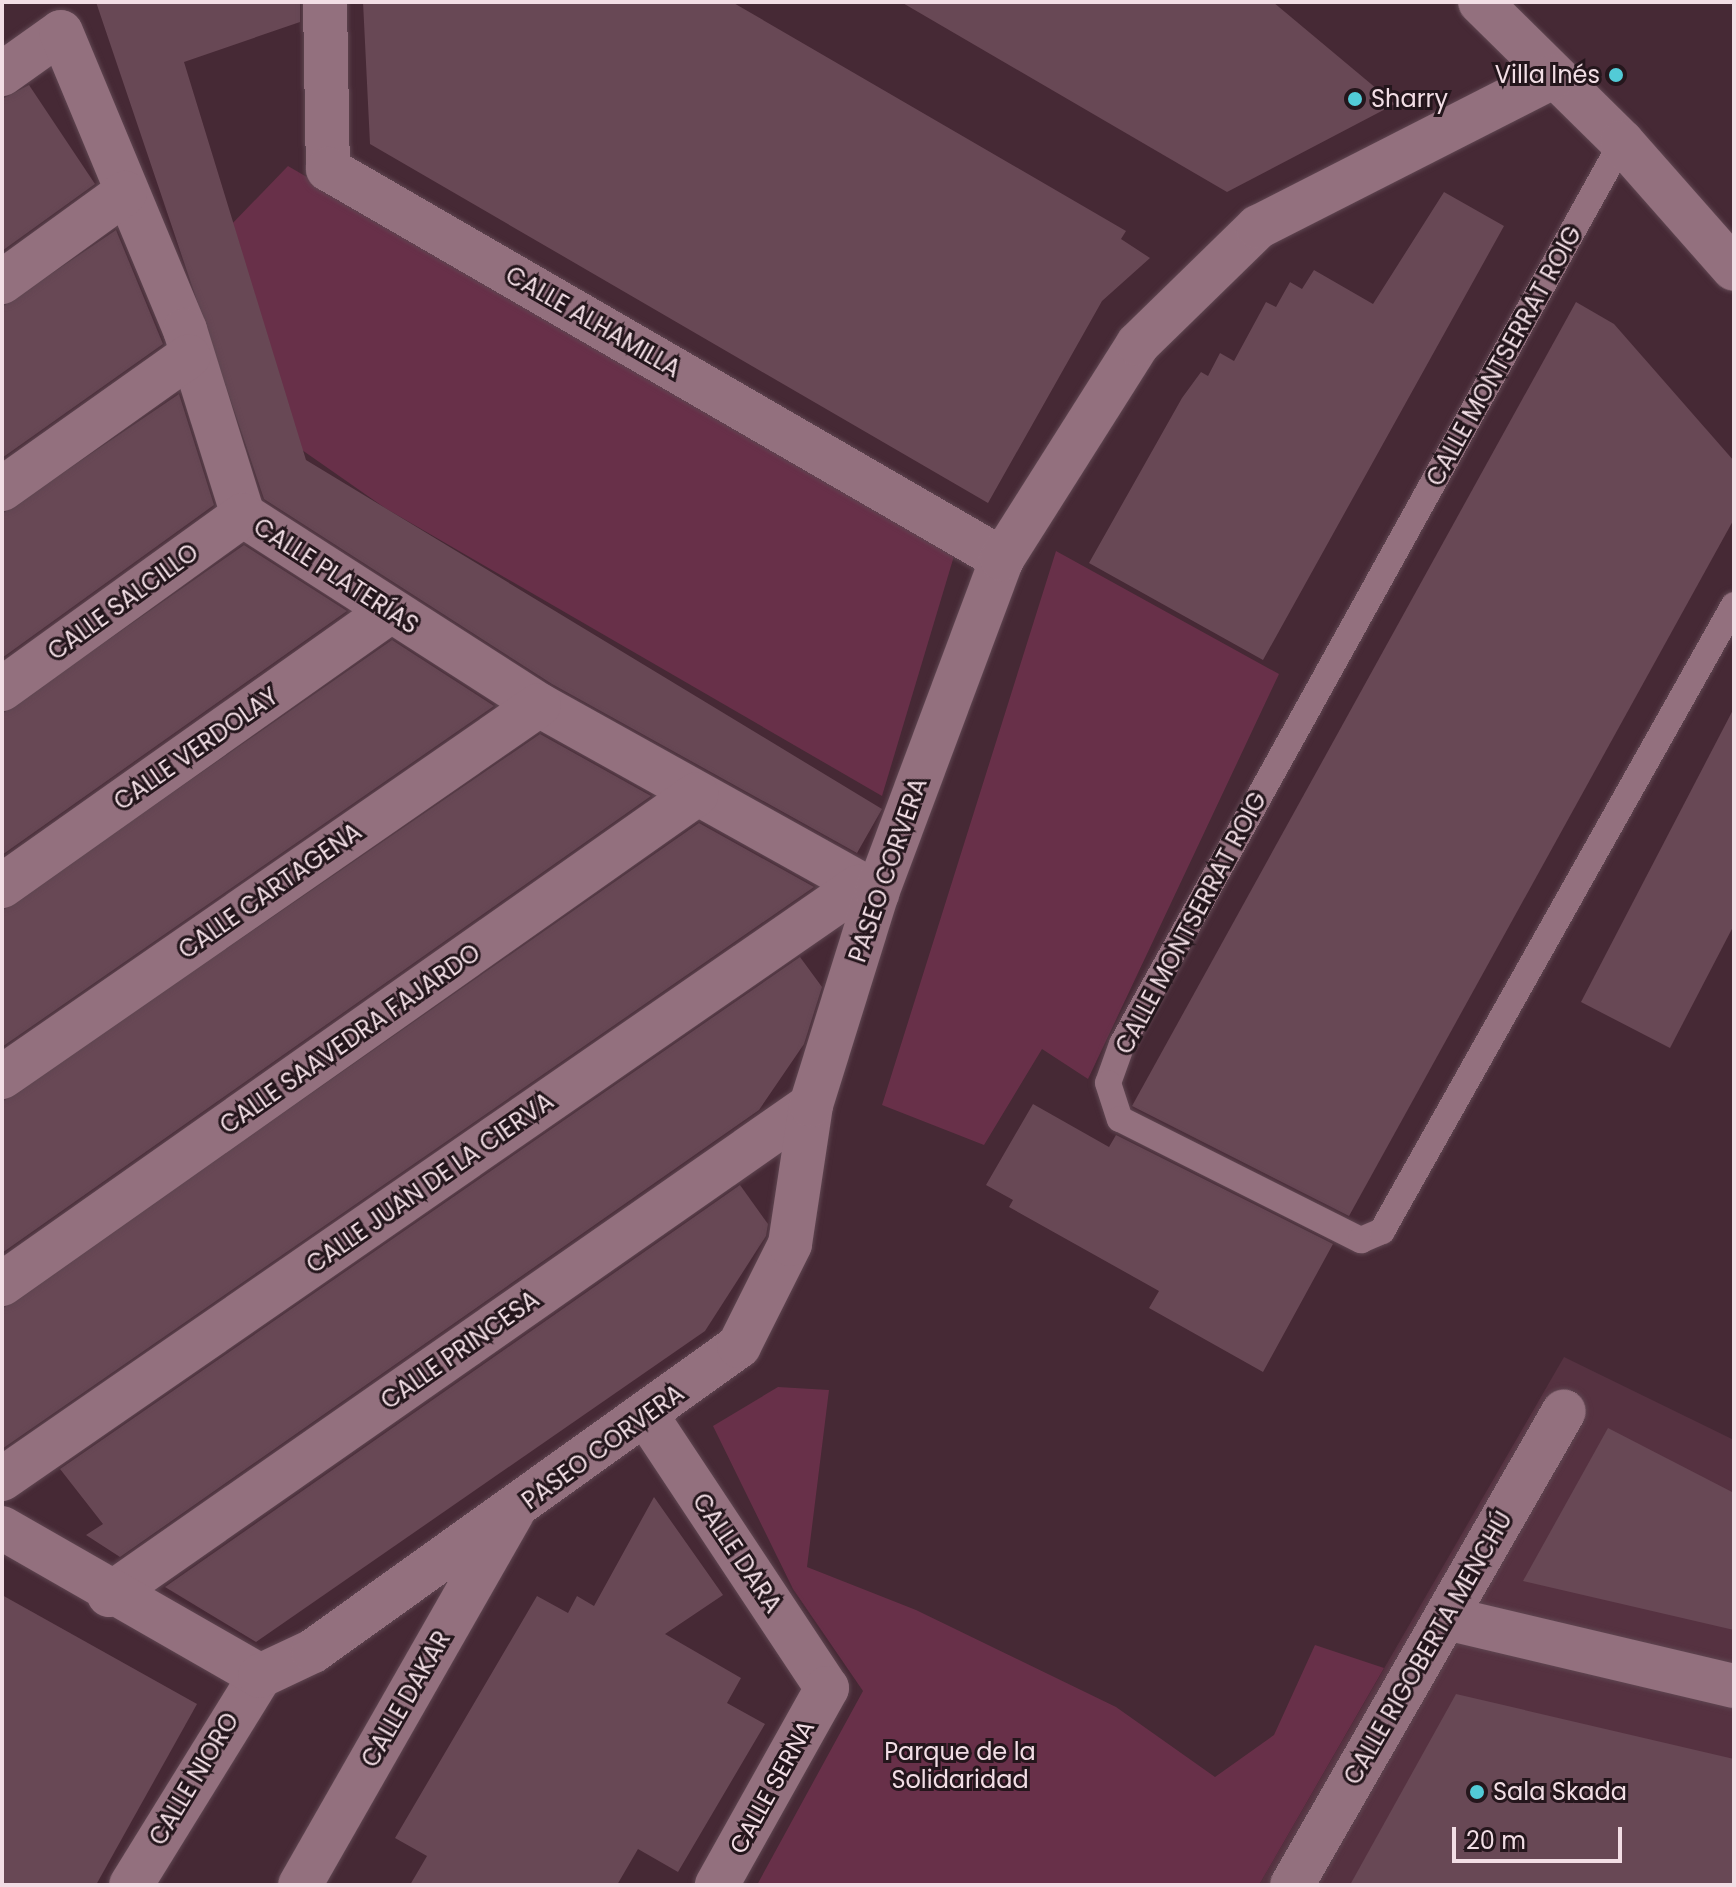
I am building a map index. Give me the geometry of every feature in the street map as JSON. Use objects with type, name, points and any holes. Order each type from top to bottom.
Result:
[{"type":"street","name":"CALLE ALHAMILLA","points":[[325,2],[328,169],[1002,559]]},
{"type":"street","points":[[1480,2],[1622,142],[1734,269]]},
{"type":"street","name":"CALLE PLATERÍAS","points":[[2,74],[61,32],[125,193],[185,330],[189,356],[243,515],[539,705],[868,890]]},
{"type":"street","name":"PASEO CORVERA","points":[[260,1676],[313,1651],[648,1418],[739,1346],[790,1244],[811,1105],[868,890],[1002,559],[1138,344],[1258,227],[1554,76]]},
{"type":"street","points":[[2,282],[125,193]]},
{"type":"street","points":[[2,489],[189,356]]},
{"type":"street","name":"CALLE SALCILLO","points":[[2,689],[243,515]]},
{"type":"street","name":"CALLE VERDOLAY","points":[[2,886],[390,611]]},
{"type":"street","name":"CALLE CARTAGENA","points":[[2,1077],[539,705]]},
{"type":"street","name":"CALLE SAAVEDRA FAJARDO","points":[[2,1284],[697,794]]},
{"type":"street","name":"CALLE JUAN DE LA CIERVA","points":[[2,1479],[868,890]]},
{"type":"street","name":"CALLE PRINCESA","points":[[109,1595],[811,1105]]},
{"type":"street","name":"CALLE RIGOBERTA MENCHÚ","points":[[1292,1885],[1564,1411]]},
{"type":"street","name":"CALLE DARA","points":[[648,1418],[827,1688]]},
{"type":"street","name":"CALLE DAKAR","points":[[300,1885],[512,1513]]},
{"type":"street","points":[[2,1528],[109,1595],[260,1676]]},
{"type":"street","points":[[1446,1618],[1734,1686]]},
{"type":"street","name":"CALLE NIORO","points":[[131,1885],[260,1676]]},
{"type":"street","name":"CALLE SERNA","points":[[717,1885],[827,1688]]},
{"type":"lane","name":"CALLE MONTSERRAT ROIG","points":[[1622,142],[1122,1044],[1108,1083],[1120,1119],[1361,1240],[1382,1231],[1734,605]]},
{"type":"shaded area","points":[[1564,1357],[1734,1440],[1734,1885],[1259,1885]]},
{"type":"green space","points":[[288,166],[954,556],[882,796],[385,508],[302,450],[228,228]]},
{"type":"green space","points":[[1056,551],[1279,674],[1088,1079],[1042,1049],[984,1145],[882,1105]]},
{"type":"green space","name":"Parque de la Solidaridad","points":[[778,1387],[829,1390],[807,1567],[916,1610],[1116,1707],[1215,1777],[1274,1735],[1315,1645],[1384,1668],[1259,1885],[757,1885],[863,1691],[793,1589],[713,1426]]},
{"type":"building","points":[[96,2],[300,2],[300,22],[184,62],[306,460],[882,809],[857,853],[552,684],[264,499]]},
{"type":"building","points":[[363,2],[732,2],[1126,231],[1121,239],[1150,258],[1102,301],[988,503],[370,144]]},
{"type":"building","points":[[901,2],[1273,2],[1395,104],[1227,192]]},
{"type":"building","points":[[29,85],[95,184],[2,251],[2,99]]},
{"type":"building","points":[[1444,192],[1504,226],[1263,660],[1089,563],[1182,398],[1201,372],[1208,376],[1220,353],[1234,361],[1266,302],[1276,307],[1290,282],[1302,289],[1314,270],[1373,304]]},
{"type":"building","points":[[116,230],[163,344],[2,458],[2,307]]},
{"type":"building","points":[[1576,302],[1614,324],[1734,461],[1734,519],[1349,1216],[1132,1106]]},
{"type":"building","points":[[179,394],[214,505],[2,658],[2,514]]},
{"type":"building","points":[[244,545],[347,611],[2,855],[2,714]]},
{"type":"building","points":[[392,640],[494,706],[2,1047],[2,911]]},
{"type":"building","points":[[1734,708],[1734,925],[1670,1048],[1581,1002]]},
{"type":"building","points":[[540,734],[651,796],[2,1253],[2,1102]]},
{"type":"building","points":[[699,823],[814,887],[2,1449],[2,1309]]},
{"type":"building","points":[[800,957],[822,987],[804,1044],[759,1110],[120,1557],[86,1535],[103,1524],[60,1469]]},
{"type":"building","points":[[1033,1104],[1109,1147],[1116,1135],[1333,1244],[1263,1372],[1149,1308],[1159,1291],[1009,1207],[1013,1200],[986,1185]]},
{"type":"building","points":[[740,1185],[768,1224],[766,1236],[705,1331],[256,1642],[165,1587]]},
{"type":"building","points":[[1608,1428],[1734,1493],[1734,1630],[1523,1581]]},
{"type":"building","points":[[654,1497],[723,1595],[665,1634],[741,1678],[727,1703],[765,1724],[678,1872],[638,1849],[617,1885],[410,1885],[427,1856],[395,1838],[537,1596],[568,1613],[577,1596],[594,1606]]},
{"type":"building","points":[[2,1595],[197,1704],[96,1885],[2,1885]]},
{"type":"building","points":[[1456,1694],[1734,1759],[1734,1885],[1350,1885]]},
{"type":"place","name":"Villa Inés","points":[[1616,75]]},
{"type":"place","name":"Sharry","points":[[1355,99]]},
{"type":"place","name":"Sala Skada","points":[[1477,1792]]}]
